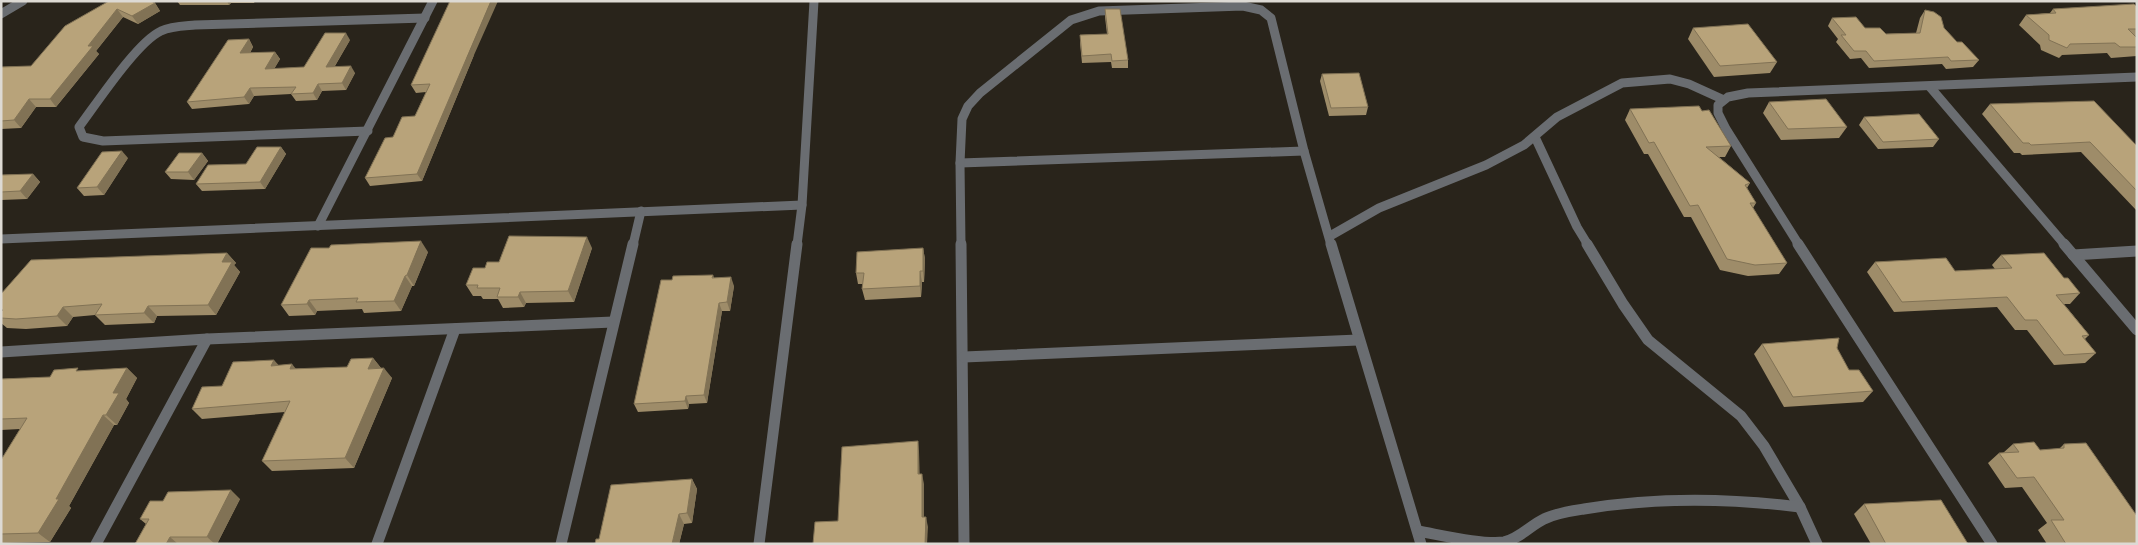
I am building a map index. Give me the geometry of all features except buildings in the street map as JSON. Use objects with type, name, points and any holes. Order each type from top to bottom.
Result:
[{"type":"street","points":[[1,14],[23,1]]},
{"type":"street","points":[[318,226],[433,1]]},
{"type":"street","points":[[758,544],[802,205],[814,1]]},
{"type":"street","points":[[964,544],[964,357],[960,163],[962,119],[968,106],[1071,20],[1100,11],[1242,6],[1253,7],[1267,13],[1271,18],[1304,151],[1330,236],[1358,340],[1421,544]]},
{"type":"street","points":[[368,131],[103,141],[81,137],[78,132],[79,127],[144,42],[161,31],[175,27],[195,25],[425,18]]},
{"type":"street","points":[[1992,544],[1815,271],[1726,129],[1718,113],[1718,105],[1722,99],[1732,94],[2137,77]]},
{"type":"street","points":[[1330,236],[1379,208],[1486,165],[1524,145],[1558,117],[1622,83],[1670,79],[1689,84],[1722,99]]},
{"type":"street","points":[[1930,87],[2137,330]]},
{"type":"street","points":[[1535,137],[1577,227],[1623,304],[1648,340],[1664,356],[1690,373],[1741,416],[1764,446],[1800,507],[1817,544]]},
{"type":"street","points":[[960,163],[1304,151]]},
{"type":"street","points":[[1,239],[802,205]]},
{"type":"street","points":[[562,544],[613,322],[641,211]]},
{"type":"street","points":[[2073,255],[2137,251]]},
{"type":"street","points":[[1,352],[207,339],[613,322]]},
{"type":"street","points":[[377,544],[455,329]]},
{"type":"street","points":[[96,544],[207,339]]},
{"type":"street","points":[[964,357],[1358,340]]},
{"type":"street","points":[[1418,531],[1489,542],[1506,542],[1546,519],[1586,508],[1654,500],[1760,501],[1800,507]]}]
